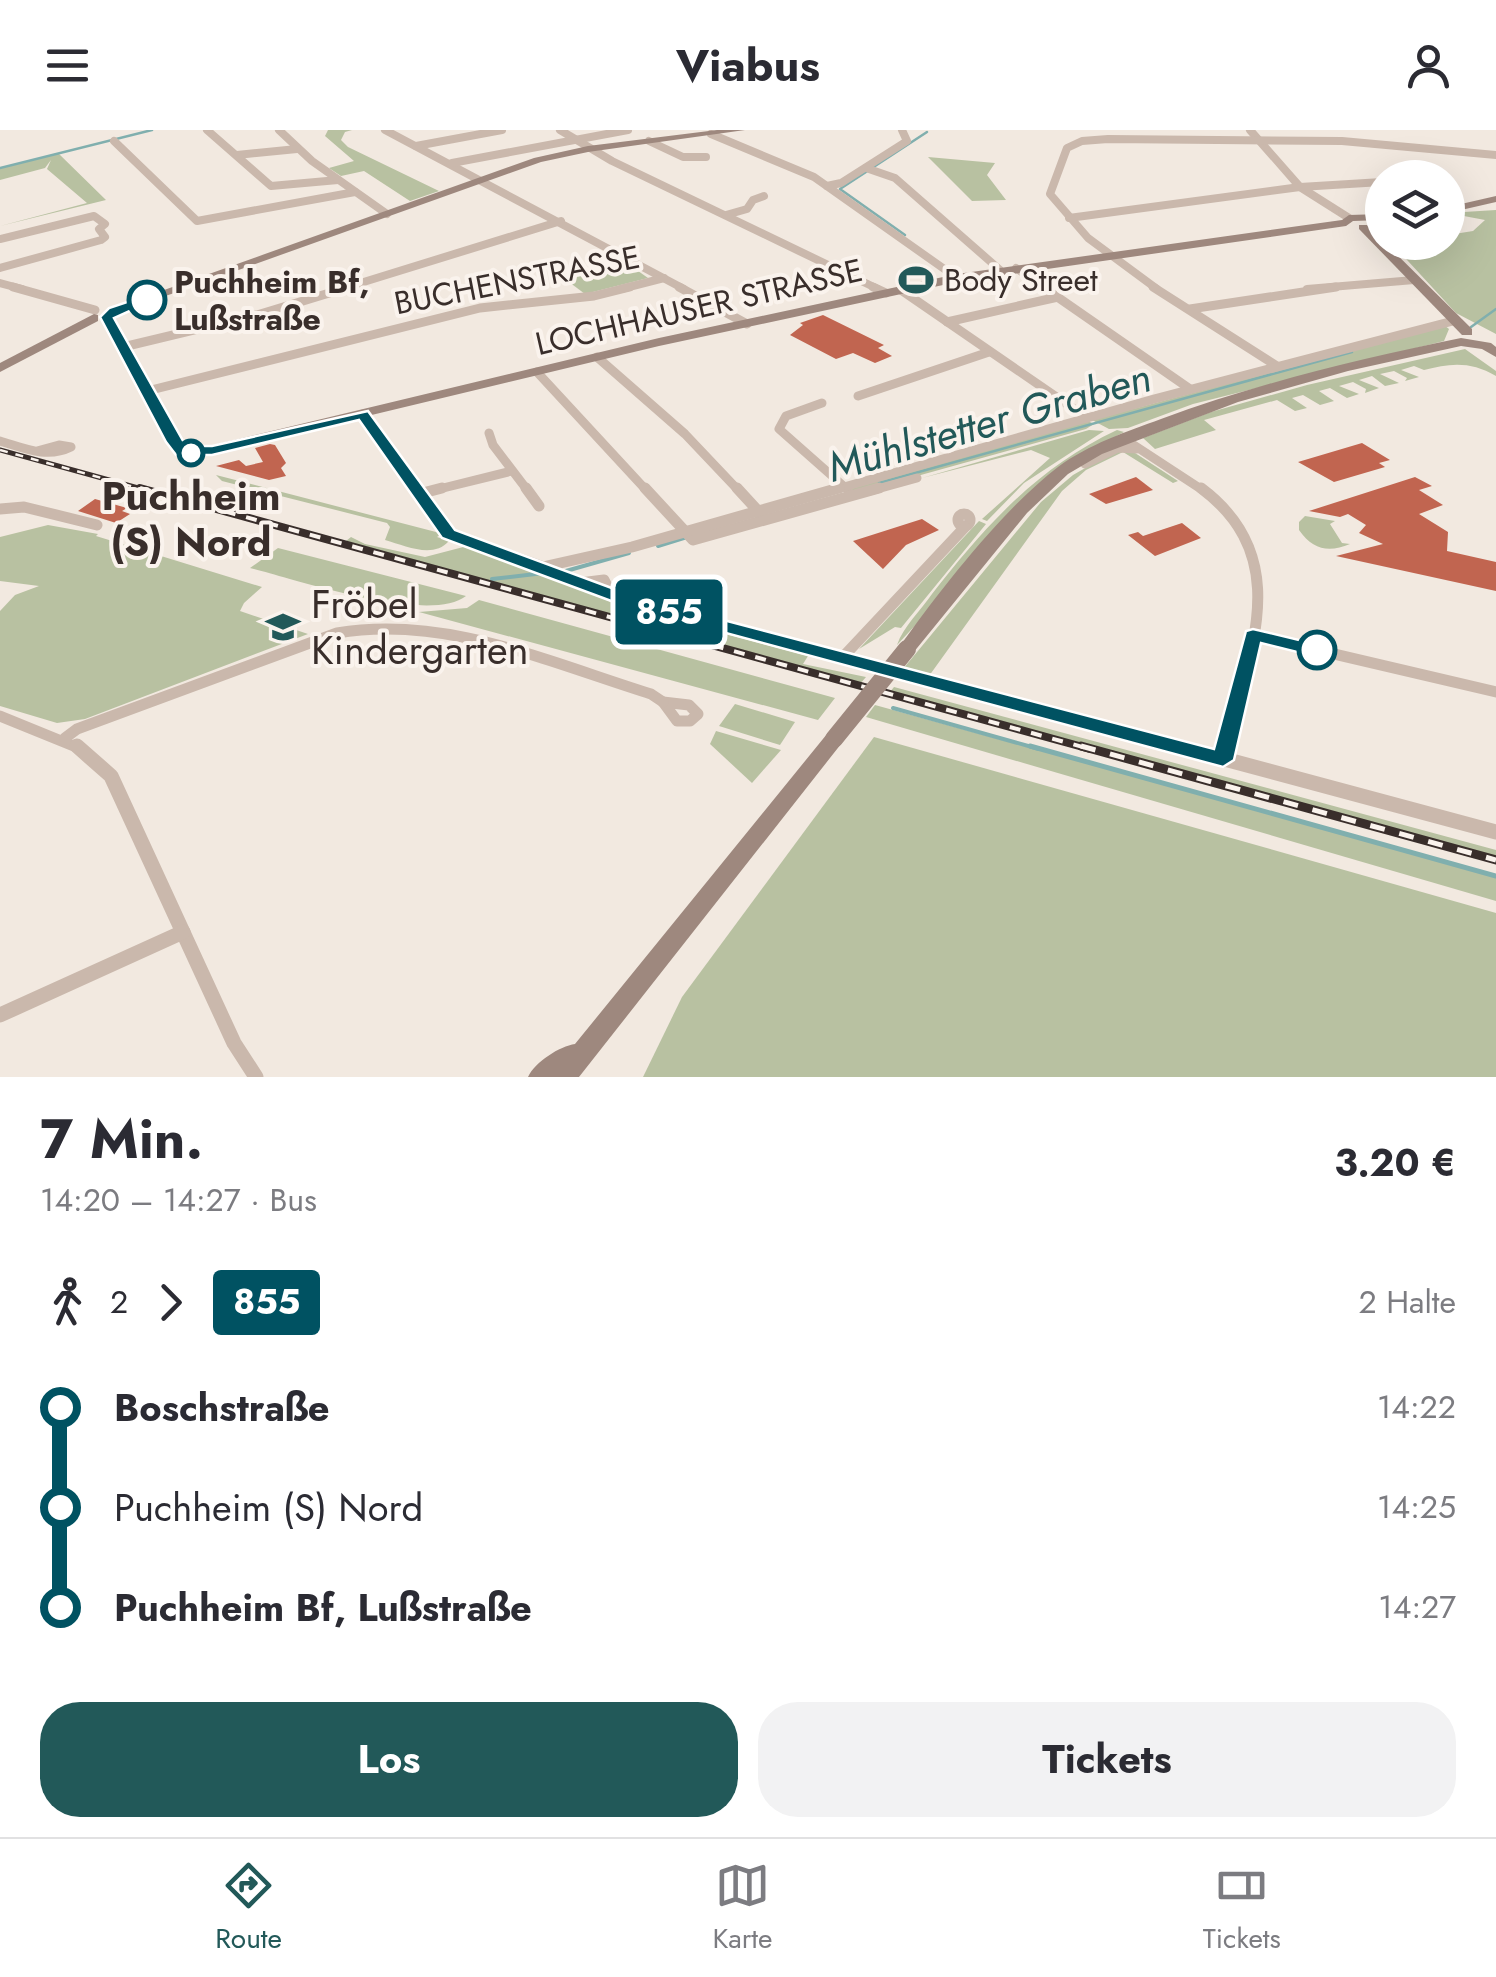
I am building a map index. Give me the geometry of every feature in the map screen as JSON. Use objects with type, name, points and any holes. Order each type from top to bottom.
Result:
[{"type":"street","points":[[208,130],[274,186],[338,180]]},
{"type":"street","points":[[279,130],[297,149],[387,214]]},
{"type":"street","points":[[384,130],[484,179],[747,324]]},
{"type":"street","points":[[416,146],[502,130]]},
{"type":"street","points":[[560,130],[588,149],[886,293]]},
{"type":"street","points":[[452,164],[628,130]]},
{"type":"street","points":[[0,368],[102,314],[484,179],[588,149],[740,130]]},
{"type":"street","points":[[827,186],[871,169],[906,142],[902,130]]},
{"type":"street","points":[[1250,130],[1300,187],[1347,220]]},
{"type":"street","points":[[712,134],[827,186],[957,278]]},
{"type":"street","points":[[1277,366],[1109,255],[1068,218],[1050,194],[1056,168],[1070,145],[1108,139],[1364,142],[1496,154]]},
{"type":"street","points":[[114,141],[198,220],[355,192]]},
{"type":"street","points":[[649,142],[683,156],[706,157]]},
{"type":"street","points":[[237,155],[297,149]]},
{"type":"street","points":[[871,169],[895,178],[1000,270]]},
{"type":"street","points":[[466,186],[471,173]]},
{"type":"street","points":[[1068,218],[1300,187],[1365,183]]},
{"type":"street","points":[[725,215],[746,209],[753,200],[764,196]]},
{"type":"street","points":[[1465,206],[1496,200]]},
{"type":"street","points":[[0,239],[94,216],[105,224],[99,229],[105,238],[0,268]]},
{"type":"street","name":"LOCHHAUSER STRASSE","points":[[147,391],[174,442],[188,453],[957,278],[1347,220],[1364,223]]},
{"type":"street","points":[[123,347],[257,315],[561,221]]},
{"type":"street","points":[[1364,223],[1464,337],[1491,350]]},
{"type":"street","points":[[1016,268],[1190,389]]},
{"type":"street","name":"BUCHENSTRASSE","points":[[147,391],[480,308],[594,296],[664,278]]},
{"type":"street","points":[[1190,309],[1308,288],[1414,280]]},
{"type":"street","points":[[0,282],[102,314],[147,391]]},
{"type":"street","points":[[901,290],[1087,418]]},
{"type":"street","points":[[947,322],[1058,297]]},
{"type":"street","points":[[552,570],[849,492],[1190,389],[1453,321]]},
{"type":"street","points":[[564,1077],[1031,499],[1079,460],[1123,438],[1204,407],[1464,337]]},
{"type":"street","points":[[858,396],[990,352]]},
{"type":"street","points":[[597,357],[686,434],[759,512]]},
{"type":"street","points":[[536,372],[688,535]]},
{"type":"street","points":[[822,403],[786,416],[780,429],[849,492]]},
{"type":"street","points":[[362,414],[449,534],[552,570],[601,592],[1496,832]]},
{"type":"street","points":[[488,433],[539,506]]},
{"type":"street","points":[[1123,438],[1218,501],[1242,530],[1261,574],[1262,600],[1223,760]]},
{"type":"street","points":[[0,441],[37,451]]},
{"type":"street","points":[[1031,499],[1071,472],[1118,448],[1145,453]]},
{"type":"street","points":[[419,494],[512,471]]},
{"type":"street","points":[[688,535],[759,512],[917,478]]},
{"type":"street","points":[[0,510],[24,506],[97,525]]},
{"type":"street","points":[[842,658],[966,527]]},
{"type":"street","points":[[64,738],[77,729],[337,634],[382,625],[422,628],[467,639],[651,694],[663,702]]},
{"type":"street","points":[[1253,635],[1496,692]]},
{"type":"street","points":[[0,716],[64,738],[94,756],[111,776],[234,1043],[256,1077]]},
{"type":"street","points":[[0,1016],[184,932]]},
{"type":"street","points":[[541,1077],[594,1038]]},
{"type":"green space","points":[[328,130],[352,130],[345,132],[341,140],[348,147],[439,191],[410,201],[364,171],[341,176],[329,168],[354,161],[325,136]]},
{"type":"green space","points":[[58,153],[106,200],[0,226],[87,203],[47,169],[51,160],[45,168],[0,180],[0,168]]},
{"type":"green space","points":[[928,157],[995,163],[987,175],[1006,200],[972,201]]},
{"type":"green space","points":[[1496,210],[1496,334],[1456,313],[1407,260],[1465,260],[1465,232],[1473,231],[1485,220],[1465,216],[1465,212]]},
{"type":"green space","points":[[631,266],[648,278],[585,294],[565,279]]},
{"type":"green space","points":[[1444,325],[1449,329],[1444,341],[1193,404],[1128,428],[1109,429],[1092,420]]},
{"type":"green space","points":[[1465,349],[1496,371],[1496,376],[1469,366],[1424,370],[1414,366],[1401,370],[1419,377],[1405,381],[1407,378],[1394,371],[1380,374],[1399,383],[1385,386],[1372,376],[1359,380],[1379,388],[1365,393],[1366,389],[1353,382],[1339,386],[1359,394],[1347,398],[1330,388],[1319,391],[1334,401],[1320,405],[1303,395],[1292,398],[1307,408],[1295,411],[1277,400],[1204,420],[1216,430],[1155,449],[1143,438],[1211,412],[1307,385]]},
{"type":"green space","points":[[1088,421],[1094,424],[1086,429],[856,493],[850,488]]},
{"type":"green space","points":[[1089,430],[1104,431],[1024,483],[987,521],[982,519],[1050,458],[1031,450],[922,478]]},
{"type":"green space","points":[[1117,430],[1124,432],[1065,463],[897,645],[952,569],[1015,500],[1062,462]]},
{"type":"green space","points":[[1117,450],[1132,451],[1178,481],[1173,483],[1123,452],[1086,470],[1062,491],[929,676],[903,669],[1041,502],[1073,475]]},
{"type":"green space","points":[[216,475],[436,532],[441,534],[437,537],[449,541],[435,549],[410,548],[385,540],[390,527],[387,523],[222,481]]},
{"type":"green space","points":[[1305,516],[1335,521],[1330,524],[1342,543],[1350,544],[1328,549],[1316,546],[1299,530],[1299,522]]},
{"type":"green space","points":[[979,521],[986,524],[901,628],[895,627],[859,649]]},
{"type":"green space","points":[[48,525],[98,534],[262,587],[240,611],[308,634],[85,719],[57,723],[0,706],[0,611],[15,595],[39,586],[0,581],[0,537]]},
{"type":"green space","points":[[351,537],[365,544],[425,557],[471,545],[621,606],[808,656],[803,664],[866,677],[860,684],[346,541]]},
{"type":"green space","points":[[278,548],[466,596],[448,604],[393,603],[250,568]]},
{"type":"green space","points":[[479,600],[835,698],[818,720],[419,612],[467,608]]},
{"type":"green space","points":[[894,687],[1496,850],[1496,856],[890,692]]},
{"type":"green space","points":[[735,704],[795,722],[780,745],[719,726]]},
{"type":"green space","points":[[875,705],[1496,876],[1496,901],[866,717]]},
{"type":"green space","points":[[716,731],[781,750],[752,783],[710,744]]},
{"type":"green space","points":[[874,737],[1496,913],[1496,1077],[643,1077],[682,997]]},
{"type":"building","points":[[823,315],[884,345],[878,348],[892,356],[875,363],[853,353],[836,359],[790,335],[803,325],[800,323]]},
{"type":"building","points":[[1362,443],[1390,460],[1379,463],[1385,467],[1334,482],[1298,462]]},
{"type":"building","points":[[275,445],[286,463],[281,468],[286,476],[269,480],[216,466],[239,460],[246,466],[263,462],[255,448]]},
{"type":"building","points":[[1136,477],[1153,490],[1106,504],[1089,494]]},
{"type":"building","points":[[1415,477],[1432,486],[1419,490],[1443,505],[1419,514],[1448,532],[1447,551],[1496,562],[1496,591],[1336,556],[1383,544],[1359,533],[1366,525],[1348,514],[1340,517],[1309,511]]},
{"type":"building","points":[[95,499],[127,508],[122,511],[130,514],[116,523],[78,511]]},
{"type":"building","points":[[922,519],[939,530],[906,545],[883,569],[853,541]]},
{"type":"building","points":[[1182,523],[1201,538],[1155,556],[1128,535],[1138,532],[1143,536]]},
{"type":"waterway","points":[[0,168],[152,130]]},
{"type":"waterway","points":[[905,235],[840,189],[927,132]]},
{"type":"waterway","name":"Mühlstetter Graben","points":[[1471,327],[1496,309]]},
{"type":"waterway","name":"Mühlstetter Graben","points":[[879,483],[1352,352]]},
{"type":"waterway","name":"Mühlstetter Graben","points":[[658,546],[687,537]]},
{"type":"waterway","name":"Mühlstetter Graben","points":[[566,571],[629,553]]},
{"type":"waterway","name":"Mühlstetter Graben","points":[[492,579],[544,573]]},
{"type":"waterway","points":[[893,708],[1039,749]]},
{"type":"waterway","points":[[1030,746],[1496,876]]},
{"type":"railway","points":[[0,450],[149,491]]},
{"type":"railway","points":[[140,488],[1090,749]]},
{"type":"railway","points":[[1081,746],[1496,860]]},
{"type":"bus line","name":"855","points":[[147,300],[114,310],[107,317],[182,451],[198,454],[362,414],[449,534],[629,601],[1223,760],[1253,635],[1317,650]]},
{"type":"place","name":"Body Street","points":[[916,280]]},
{"type":"place","name":"Puchheim Bf, Lußstraße","points":[[147,300]]},
{"type":"place","name":"Puchheim (S) Nord","points":[[191,453]]},
{"type":"place","name":"Fröbel Kindergarten","points":[[283,627]]}]
